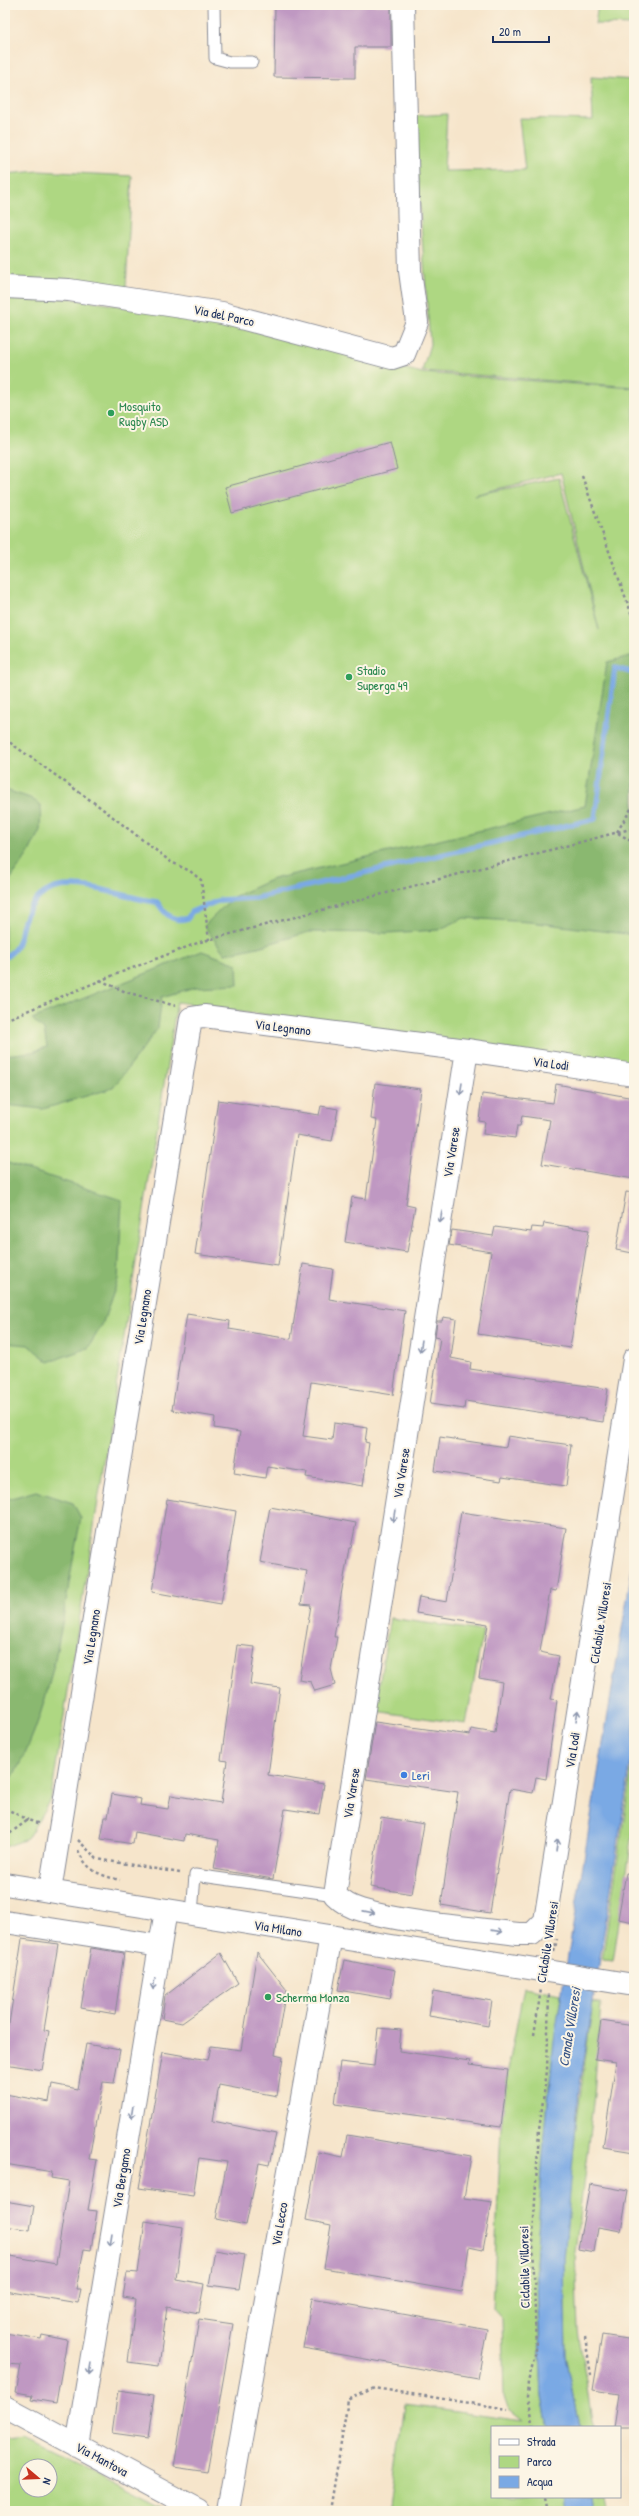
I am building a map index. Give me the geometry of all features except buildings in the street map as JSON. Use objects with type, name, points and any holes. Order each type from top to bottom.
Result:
[{"type":"street","name":"Via del Parco","points":[[5,288],[69,290],[222,313],[392,358],[404,354],[417,322],[410,271],[404,5]]},
{"type":"street","name":"Via Legnano","points":[[50,1892],[65,1831],[191,1018],[204,1016],[467,1050]]},
{"type":"street","name":"Via Lodi","points":[[467,1050],[634,1075]]},
{"type":"street","name":"Via Varese","points":[[335,1895],[467,1050]]},
{"type":"street","name":"Via Lodi","points":[[335,1895],[342,1902],[360,1910],[518,1934],[532,1934],[545,1921],[634,1359]]},
{"type":"street","name":"Via Milano","points":[[5,1884],[634,1985]]},
{"type":"street","name":"Via Bergamo","points":[[77,2446],[166,1910]]},
{"type":"street","points":[[5,1922],[160,1946]]},
{"type":"street","name":"Via Lecco","points":[[228,2511],[331,1936]]},
{"type":"street","name":"Via Mantova","points":[[5,2407],[199,2511]]},
{"type":"lane","points":[[214,5],[215,58],[230,62],[252,62]]},
{"type":"lane","points":[[192,1914],[195,1875],[335,1895]]},
{"type":"path","points":[[582,476],[633,613],[634,621]]},
{"type":"path","points":[[5,739],[100,807],[171,862],[190,871],[200,880],[209,940]]},
{"type":"path","points":[[617,832],[634,804]]},
{"type":"path","points":[[5,1020],[100,980],[209,940],[634,828]]},
{"type":"path","points":[[617,832],[634,843]]},
{"type":"path","points":[[100,980],[126,992],[184,1008],[191,1018]]},
{"type":"path","points":[[5,1808],[28,1820],[65,1831],[97,1859],[195,1875]]},
{"type":"path","points":[[5,1837],[28,1820]]},
{"type":"path","points":[[65,1831],[83,1862],[93,1872],[126,1881]]},
{"type":"path","name":"Ciclabile Villoresi","points":[[533,2426],[527,2397],[528,2382],[535,2360],[537,2343],[533,2236],[539,2130],[547,2071],[547,2009],[550,1972],[557,1937]]},
{"type":"path","points":[[534,2035],[550,1972]]},
{"type":"path","points":[[586,2337],[591,2375]]},
{"type":"path","points":[[330,2511],[348,2400],[374,2388],[508,2409]]},
{"type":"path","points":[[546,2498],[548,2511]]},
{"type":"green space","points":[[598,5],[634,5],[634,25],[595,24]]},
{"type":"green space","points":[[591,77],[634,80],[634,387],[422,371],[430,344],[413,116],[447,114],[444,171],[525,170],[519,118],[593,120]]},
{"type":"green space","points":[[39,171],[132,176],[126,288],[5,279],[5,174]]},
{"type":"green space","points":[[5,296],[68,298],[231,323],[422,373],[634,388],[634,1068],[177,1002],[51,1798],[27,1839],[5,1847]],"holes":[[[561,473],[599,630],[559,478],[474,495]]]},
{"type":"green space","points":[[634,655],[634,935],[530,922],[464,918],[438,930],[387,933],[309,932],[258,947],[225,954],[204,926],[233,897],[273,879],[585,806],[607,662]]},
{"type":"green space","points":[[5,787],[6,790],[30,798],[41,805],[40,830],[28,854],[5,887]]},
{"type":"green space","points":[[202,951],[237,964],[238,985],[195,987],[162,997],[158,1028],[113,1088],[43,1109],[5,1105],[5,1055],[32,1052],[47,1047],[44,1030],[32,1019]]},
{"type":"green space","points":[[5,1162],[122,1200],[118,1280],[102,1325],[88,1348],[49,1362],[28,1345],[5,1343]]},
{"type":"green space","points":[[36,1491],[73,1503],[81,1518],[57,1651],[49,1685],[27,1748],[12,1778],[5,1777],[5,1498],[8,1499]]},
{"type":"green space","points":[[390,1618],[483,1631],[466,1724],[375,1711]]},
{"type":"green space","points":[[634,1754],[634,1826],[613,1961],[602,1960]]},
{"type":"green space","points":[[524,1987],[561,1994],[549,2086],[536,2263],[542,2396],[548,2426],[491,2426],[491,2498],[562,2498],[564,2511],[390,2511],[405,2405],[523,2421],[508,2409],[504,2397],[502,2319],[493,2309],[501,2127],[508,2070]]},
{"type":"green space","points":[[593,2002],[601,2003],[594,2095],[575,2251],[578,2330],[593,2426],[580,2426],[566,2355],[564,2260],[572,2157]]},
{"type":"green space","points":[[24,2436],[173,2511],[5,2511],[5,2438]]},
{"type":"green space","points":[[593,2498],[605,2498],[608,2511],[595,2511]]},
{"type":"water","name":"Canale Villoresi","points":[[634,1556],[634,1743],[579,2091],[564,2260],[566,2355],[580,2426],[548,2426],[542,2396],[536,2263],[543,2154],[554,2040]]},
{"type":"water","points":[[562,2498],[593,2498],[595,2511],[564,2511]]},
{"type":"waterway","points":[[5,957],[14,950],[20,937],[24,921],[34,902],[48,891],[64,886],[82,886],[101,889],[157,902],[166,914],[174,918],[183,919],[188,918],[191,912],[220,900],[256,898],[595,819],[615,668],[634,673]]},
{"type":"place","name":"Mosquito Rugby ASD","points":[[111,413]]},
{"type":"place","name":"Stadio Superga 49","points":[[349,677]]},
{"type":"place","name":"Leri","points":[[404,1775]]},
{"type":"place","name":"Scherma Monza","points":[[268,1997]]}]
